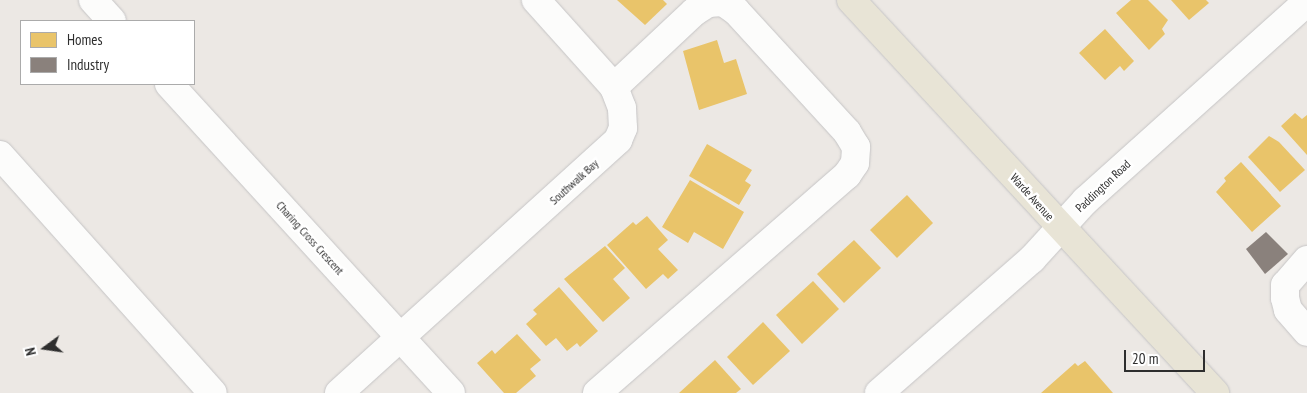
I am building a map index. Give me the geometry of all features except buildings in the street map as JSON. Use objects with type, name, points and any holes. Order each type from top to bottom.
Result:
[{"type":"main road","name":"Warde Avenue","points":[[851,0],[1059,228],[1214,393]]},
{"type":"street","points":[[93,0],[111,20]]},
{"type":"street","name":"Southwalk Bay","points":[[339,393],[618,140],[623,128],[622,108],[614,87],[536,0]]},
{"type":"street","points":[[597,393],[847,175],[855,163],[856,147],[847,132],[736,11],[723,2],[708,3],[694,12],[614,87]]},
{"type":"street","name":"Paddington Road","points":[[879,393],[1032,259],[1059,228],[1307,2]]},
{"type":"street","name":"Charing Cross Crescent","points":[[170,85],[451,393]]},
{"type":"street","points":[[0,155],[213,393]]},
{"type":"street","points":[[1307,260],[1285,284],[1284,298],[1288,310],[1307,332]]}]
